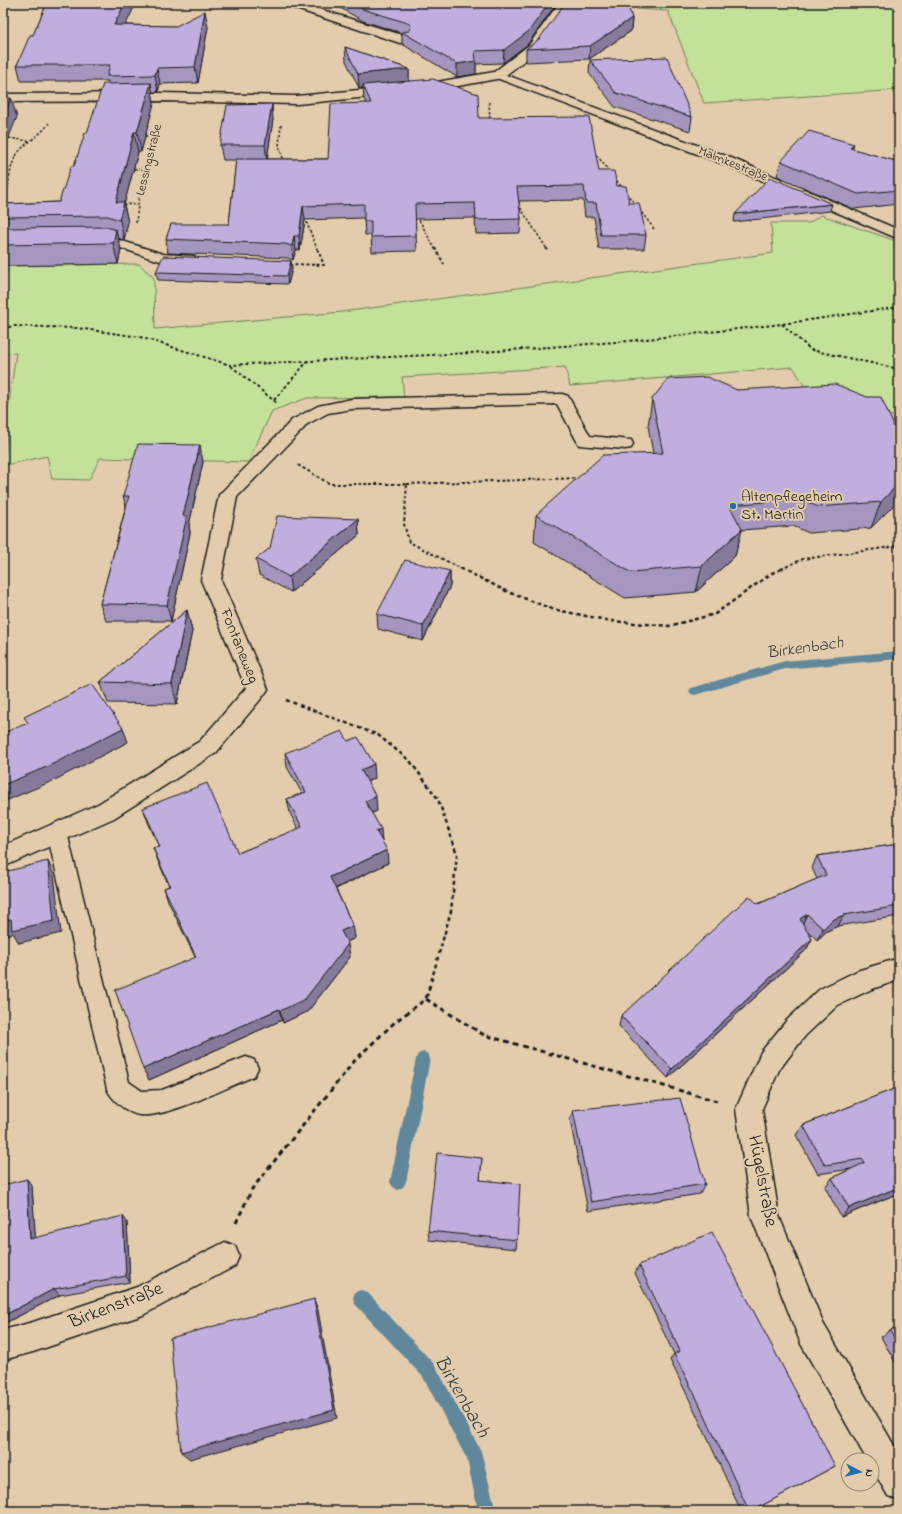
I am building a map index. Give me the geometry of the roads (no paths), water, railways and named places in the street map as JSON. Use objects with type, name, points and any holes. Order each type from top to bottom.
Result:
[{"type":"street","points":[[288,3],[404,40]]},
{"type":"street","points":[[3,98],[163,97],[284,100],[431,87],[498,75],[533,48],[562,7],[562,3]]},
{"type":"street","name":"Fontaneweg","points":[[3,857],[106,811],[208,746],[257,689],[211,580],[228,495],[274,451],[298,424]]},
{"type":"street","name":"Hügelstraße","points":[[899,969],[866,979],[829,997],[796,1028],[770,1061],[749,1109],[765,1216],[812,1333],[899,1485]]},
{"type":"street","name":"Birkenstraße","points":[[3,1345],[33,1337],[143,1300],[225,1256]]},
{"type":"lane","name":"Malmkestraße","points":[[498,75],[725,160],[899,234]]},
{"type":"lane","points":[[81,242],[113,242],[134,247],[162,258],[201,260]]},
{"type":"lane","points":[[298,424],[324,409],[352,404],[562,400],[585,441],[625,444]]},
{"type":"lane","points":[[57,833],[119,1089],[139,1103],[162,1102],[246,1068]]},
{"type":"waterway","name":"Birkenbach","points":[[695,691],[785,665],[899,655]]},
{"type":"waterway","name":"Birkenbach","points":[[398,1182],[423,1059]]},
{"type":"waterway","name":"Birkenbach","points":[[361,1298],[429,1371],[475,1457],[487,1511]]},
{"type":"place","name":"Altenpflegeheim St. Martin","points":[[733,506]]}]
